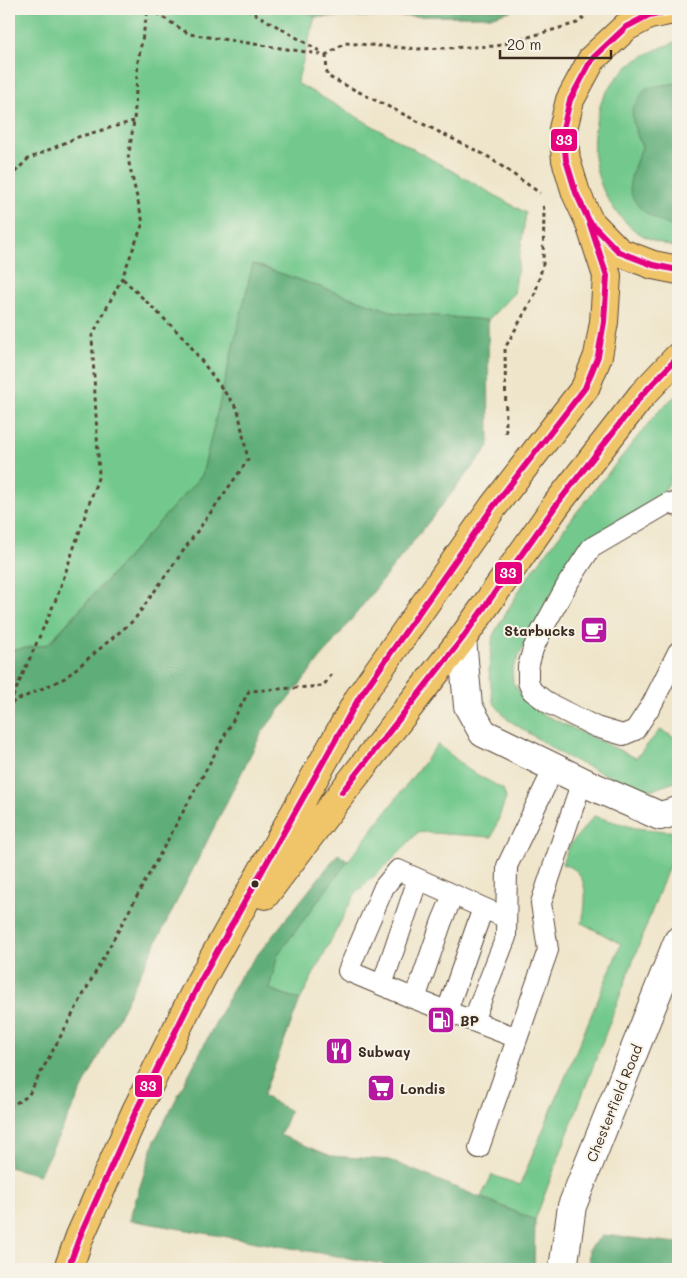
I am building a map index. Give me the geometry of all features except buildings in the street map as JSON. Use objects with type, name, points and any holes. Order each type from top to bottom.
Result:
[{"type":"highway","points":[[68,1269],[80,1236],[136,1110],[201,980],[359,698],[493,507],[585,388],[598,356],[604,322],[607,276],[589,221],[576,193],[566,160],[563,129],[570,100],[592,59],[626,27],[649,15],[678,9]]},
{"type":"highway","points":[[589,221],[619,252],[654,266],[678,270]]},
{"type":"highway","points":[[201,980],[345,788],[462,639],[557,504],[642,395],[678,358]]},
{"type":"street","points":[[462,639],[468,706],[483,733],[554,768],[660,816],[678,811]]},
{"type":"street","name":"Chesterfield Road","points":[[563,1269],[572,1206],[678,941]]},
{"type":"lane","points":[[673,505],[591,548],[568,583],[533,649],[528,667],[528,682],[532,691],[548,703],[596,727],[623,735],[635,730],[652,704],[678,652]]},
{"type":"lane","points":[[473,1021],[506,937],[507,866],[554,768]]},
{"type":"lane","points":[[479,1148],[548,950],[541,903],[582,781]]},
{"type":"lane","points":[[506,918],[398,870],[384,887],[348,971],[517,1038]]},
{"type":"lane","points":[[382,985],[418,879]]},
{"type":"lane","points":[[415,999],[453,895]]},
{"type":"lane","points":[[447,1011],[483,908]]},
{"type":"path","points":[[10,703],[57,597],[99,475],[92,336],[122,278],[143,223],[128,159],[134,121],[138,61],[149,9],[190,34],[326,55],[345,43],[418,49],[497,46],[577,23],[593,9]]},
{"type":"path","points":[[247,9],[326,55]]},
{"type":"path","points":[[326,55],[327,76],[487,156],[541,194]]},
{"type":"path","points":[[9,178],[28,159],[78,137],[134,121]]},
{"type":"path","points":[[506,442],[505,348],[535,294],[541,272],[543,264],[544,211],[542,202]]},
{"type":"path","points":[[10,703],[64,678],[134,620],[248,460],[238,410],[186,340],[122,278]]},
{"type":"path","points":[[9,1107],[28,1096],[249,691],[323,686],[335,670]]},
{"type":"green space","points":[[9,9],[302,9],[315,17],[297,83],[526,213],[514,293],[488,320],[396,313],[253,264],[202,475],[48,644],[9,651]]},
{"type":"green space","points":[[302,9],[517,9],[493,16],[315,17]]},
{"type":"green space","points":[[678,42],[678,83],[646,88],[633,124],[642,147],[634,167],[673,227],[678,223],[678,248],[643,236],[621,217],[603,190],[594,159],[593,143],[601,102],[617,77],[638,59]]},
{"type":"green space","points":[[678,83],[678,223],[673,227],[646,213],[632,196],[630,180],[642,147],[633,124],[632,109],[646,88]]},
{"type":"green space","points":[[253,264],[396,313],[488,320],[489,446],[262,732],[39,1175],[9,1167],[9,651],[49,644],[202,475]]},
{"type":"green space","points":[[678,393],[678,466],[665,490],[644,511],[575,550],[512,670],[513,683],[526,701],[540,713],[636,758],[660,730],[678,739],[678,781],[651,790],[609,776],[564,756],[507,719],[493,702],[489,670],[493,635],[525,581],[576,513],[656,414]]},
{"type":"green space","points":[[438,744],[469,770],[503,789],[506,798],[492,837],[418,832],[398,854],[355,894],[300,1000],[269,989],[278,954]]},
{"type":"green space","points":[[594,816],[635,828],[678,832],[678,842],[535,1220],[481,1197],[492,1175],[520,1185],[621,944],[582,923],[585,894],[582,881],[574,869],[562,864],[569,846]]},
{"type":"green space","points":[[338,854],[348,861],[278,954],[269,989],[300,1000],[263,1096],[290,1111],[280,1135],[331,1156],[389,1160],[535,1220],[534,1269],[412,1269],[129,1220],[155,1140],[238,979]]},
{"type":"green space","points":[[603,1235],[678,1243],[678,1269],[588,1269],[589,1248]]},
{"type":"transit line","name":"33","points":[[678,9],[649,15],[626,27],[592,59],[570,100],[563,129],[566,160],[576,193],[589,221],[619,252],[653,265],[678,270]]},
{"type":"transit line","name":"33","points":[[68,1269],[80,1236],[136,1111],[201,980],[359,698],[493,507],[585,388],[598,356],[604,322],[607,276],[589,221]]},
{"type":"transit line","name":"33","points":[[342,792],[462,639],[557,504],[642,395],[678,357]]},
{"type":"place","name":"Starbucks","points":[[594,630]]},
{"type":"place","name":"BP","points":[[441,1020]]},
{"type":"place","name":"Subway","points":[[339,1051]]},
{"type":"place","name":"Londis","points":[[381,1088]]}]
